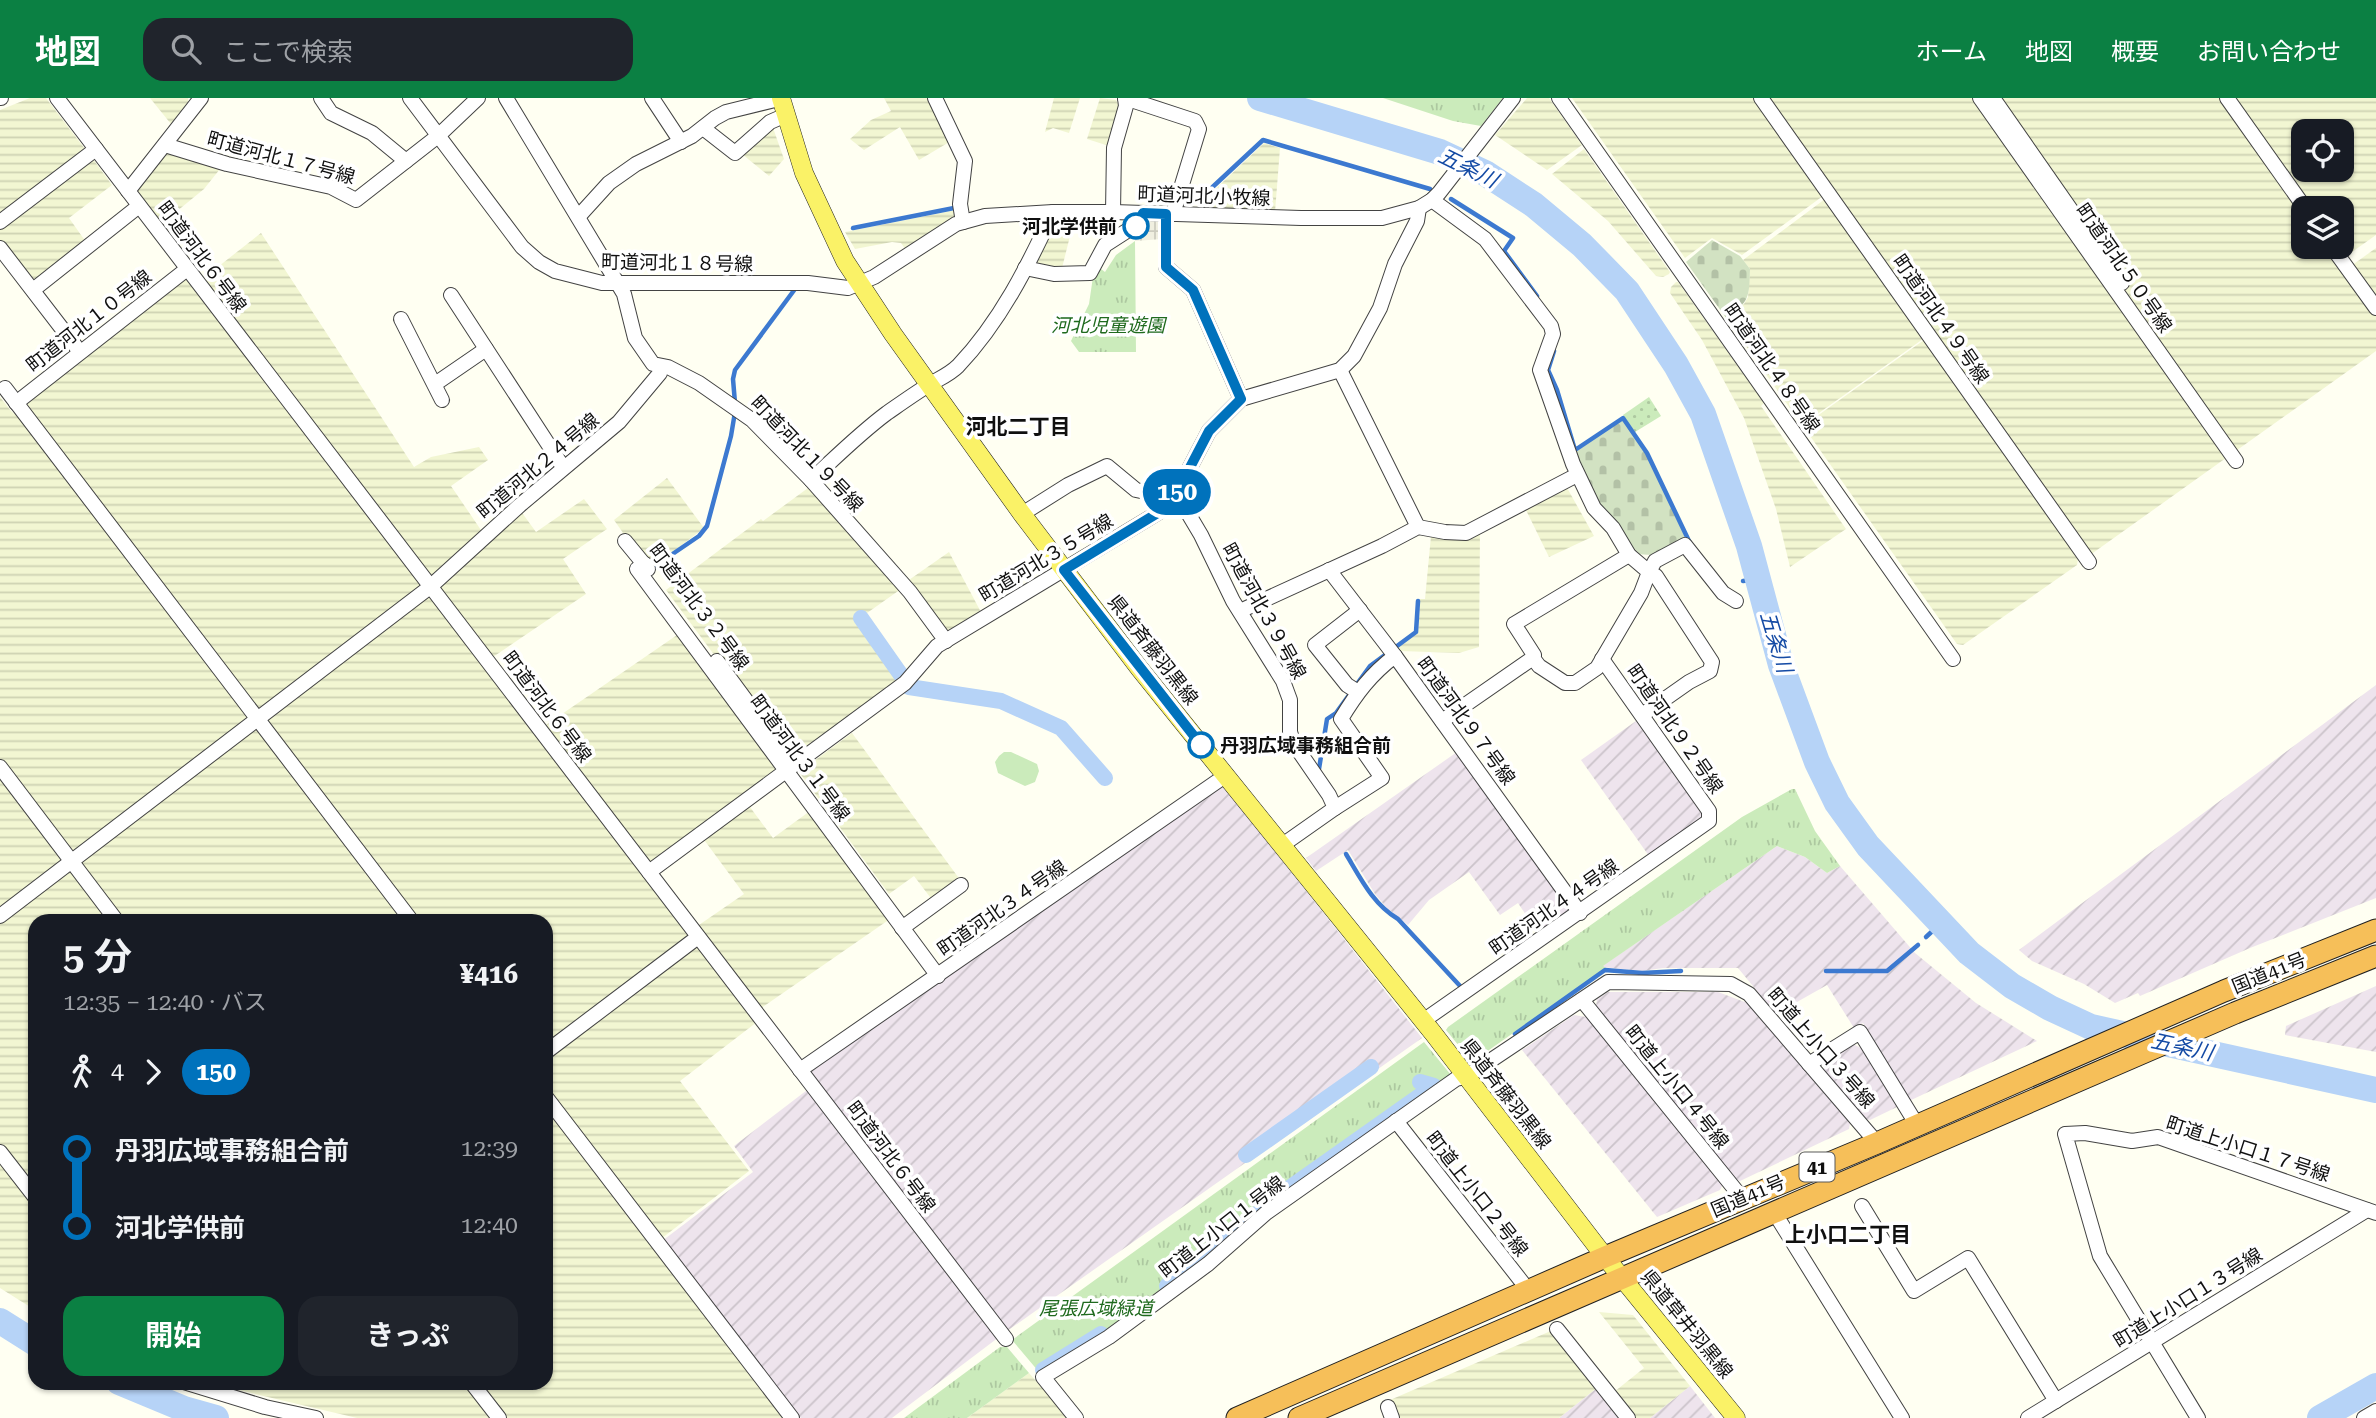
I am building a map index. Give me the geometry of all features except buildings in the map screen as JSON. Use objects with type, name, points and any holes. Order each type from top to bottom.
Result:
[{"type":"highway","name":"国道41号","points":[[1237,1418],[2224,991],[2376,930]]},
{"type":"highway","name":"国道41号","points":[[1299,1418],[2235,1013],[2376,956]]},
{"type":"main road","name":"県道斉藤羽黒線","points":[[783,103],[814,197],[833,238],[859,283],[929,384],[1064,570],[1225,776],[1423,1021],[1605,1257]]},
{"type":"main road","name":"県道草井羽黒線","points":[[1605,1257],[1737,1418]]},
{"type":"street","name":"町道河北６号線","points":[[57,98],[1006,1339]]},
{"type":"street","points":[[128,191],[201,98]]},
{"type":"street","points":[[321,98],[331,113],[372,133],[406,161]]},
{"type":"street","name":"町道河北１８号線","points":[[410,98],[530,255],[547,267],[592,281],[618,284],[808,284],[848,288],[859,283]]},
{"type":"street","name":"町道河北１７号線","points":[[164,145],[227,164],[331,187],[356,200],[438,136],[478,98]]},
{"type":"street","name":"町道河北１９号線","points":[[506,98],[624,294],[635,338],[653,364],[668,367],[699,383],[752,420],[811,480],[911,593],[946,641]]},
{"type":"street","points":[[652,98],[681,142]]},
{"type":"street","points":[[935,98],[965,160],[960,204],[963,222]]},
{"type":"street","points":[[1114,212],[1114,148],[1126,106],[1125,98],[1195,121],[1199,129],[1170,214],[1166,267],[1193,290],[1241,399]]},
{"type":"street","name":"町道河北小牧線","points":[[859,283],[874,277],[948,229],[963,222],[996,214],[1114,212],[1382,218],[1419,208],[1432,200],[1445,185],[1513,98]]},
{"type":"street","name":"町道河北４８号線","points":[[1559,98],[1953,660]]},
{"type":"street","name":"町道河北４９号線","points":[[1761,98],[2089,562]]},
{"type":"street","name":"町道河北５０号線","points":[[1980,98],[2236,461]]},
{"type":"street","points":[[1993,98],[2187,375],[2179,380]]},
{"type":"street","points":[[2227,98],[2296,196]]},
{"type":"street","points":[[579,216],[609,183],[636,164],[681,142],[726,112],[783,103]]},
{"type":"street","points":[[703,128],[736,153],[770,122],[783,103]]},
{"type":"street","points":[[0,222],[96,149]]},
{"type":"street","points":[[1432,200],[1485,239],[1551,326],[1553,334],[1540,370],[1577,475],[1594,508],[1612,528],[1629,555],[1656,576],[1712,662],[1710,671],[1689,682],[1642,715]]},
{"type":"street","points":[[33,290],[139,206]]},
{"type":"street","points":[[1418,527],[1340,370],[1354,356],[1380,308],[1395,264],[1419,216],[1419,208]]},
{"type":"street","points":[[811,480],[859,435],[929,384],[951,373],[989,330],[1026,268],[1053,212]]},
{"type":"street","points":[[1026,268],[1054,274],[1090,273],[1105,245],[1136,226],[1143,213]]},
{"type":"street","points":[[0,248],[80,352]]},
{"type":"street","points":[[2341,259],[2376,308]]},
{"type":"street","name":"町道河北１０号線","points":[[16,403],[187,269]]},
{"type":"street","points":[[451,295],[564,467]]},
{"type":"street","points":[[401,319],[442,400]]},
{"type":"street","points":[[435,384],[486,349]]},
{"type":"street","name":"町道河北２４号線","points":[[0,916],[430,587],[564,467],[619,422],[660,373],[661,367]]},
{"type":"street","name":"町道河北３５号線","points":[[649,872],[905,682],[937,646],[1166,508],[1174,498],[1209,431],[1241,399],[1340,370]]},
{"type":"street","points":[[2,387],[406,914]]},
{"type":"street","points":[[1022,514],[1068,485],[1107,466],[1136,490],[1174,498]]},
{"type":"street","points":[[1240,611],[1418,527],[1445,533],[1466,533],[1577,475]]},
{"type":"street","name":"町道河北３９号線","points":[[1174,498],[1182,503],[1240,611],[1283,681],[1290,700],[1290,732],[1294,744],[1335,808]]},
{"type":"street","name":"町道河北３２号線","points":[[625,541],[645,564],[789,767]]},
{"type":"street","points":[[1629,555],[1514,624],[1539,666],[1566,683],[1575,683],[1597,668],[1641,593],[1655,561],[1685,545],[1723,593],[1736,601]]},
{"type":"street","points":[[1329,570],[1395,656]]},
{"type":"street","points":[[1358,692],[1347,685],[1315,645],[1360,610]]},
{"type":"street","name":"町道河北９７号線","points":[[1335,808],[1382,778],[1341,719],[1358,692],[1377,670],[1395,656],[1580,913]]},
{"type":"street","points":[[1443,721],[1533,659]]},
{"type":"street","name":"町道河北９２号線","points":[[1602,659],[1709,811],[1707,823]]},
{"type":"street","points":[[0,767],[112,914]]},
{"type":"street","name":"町道河北３１号線","points":[[789,767],[938,976]]},
{"type":"street","name":"町道河北３４号線","points":[[800,1070],[1225,776]]},
{"type":"street","points":[[1281,846],[1335,808]]},
{"type":"street","name":"町道河北４４号線","points":[[1423,1021],[1707,823]]},
{"type":"street","points":[[902,928],[961,885]]},
{"type":"street","points":[[553,1047],[698,937]]},
{"type":"street","name":"町道上小口３号線","points":[[1466,1077],[1608,982],[1731,984],[1749,994],[1877,1143]]},
{"type":"street","name":"町道上小口４号線","points":[[1582,1000],[1742,1198]]},
{"type":"street","points":[[1809,1064],[1860,1032],[1917,1125]]},
{"type":"street","name":"町道上小口１号線","points":[[1076,1418],[1043,1377],[1119,1330],[1208,1264],[1266,1213],[1456,1079],[1466,1077]]},
{"type":"street","points":[[553,1106],[792,1418]]},
{"type":"street","name":"町道上小口２号線","points":[[1395,1121],[1529,1291]]},
{"type":"street","name":"町道上小口１７号線","points":[[2151,1343],[2100,1256],[2064,1134],[2085,1133],[2126,1140],[2158,1137],[2372,1211]]},
{"type":"street","points":[[0,1152],[28,1188]]},
{"type":"street","points":[[1861,1206],[1914,1291],[1968,1258],[2056,1401]]},
{"type":"street","name":"町道上小口１３号線","points":[[2028,1418],[2372,1211]]},
{"type":"street","points":[[1774,1212],[1902,1418]]},
{"type":"street","points":[[1557,1329],[1628,1418]]},
{"type":"street","points":[[2151,1343],[2198,1418]]},
{"type":"street","points":[[210,1390],[265,1407],[316,1418]]},
{"type":"street","points":[[477,1390],[499,1418]]},
{"type":"street","points":[[2364,1418],[2376,1411]]},
{"type":"shaded area","points":[[1153,220],[1163,220],[1162,239],[1135,241],[1135,232]]},
{"type":"shaded area","points":[[2376,685],[2376,898],[2250,948],[2140,996],[2138,993],[2115,1003],[2084,984],[2032,961],[2019,950]]},
{"type":"shaded area","points":[[1636,721],[1702,814],[1701,819],[1649,856],[1581,760]]},
{"type":"shaded area","points":[[1457,752],[1568,908],[1568,913],[1538,933],[1518,903],[1500,915],[1469,872],[1429,900],[1408,925],[1375,894],[1348,850],[1316,871],[1306,858]]},
{"type":"shaded area","points":[[1221,783],[1422,1038],[1007,1331],[892,1418],[801,1418],[662,1241],[753,1172],[734,1146],[815,1084],[808,1073]]},
{"type":"shaded area","points":[[1777,846],[1805,857],[1827,873],[1840,866],[1915,953],[1976,1003],[2037,1041],[1909,1101],[1863,1023],[1854,1028],[1827,985],[1776,1014],[1738,968],[1663,968],[1642,971],[1601,967]]},
{"type":"shaded area","points":[[2376,986],[2376,1052],[2285,1035],[2286,1026]]},
{"type":"shaded area","points":[[1608,992],[1718,992],[1750,1004],[1850,1123],[1849,1129],[1740,1181],[1735,1179],[1596,1006],[1597,999]]},
{"type":"shaded area","points":[[1574,1015],[1586,1017],[1723,1184],[1720,1190],[1657,1217],[1522,1050]]},
{"type":"shaded area","points":[[1853,1044],[1861,1048],[1897,1107],[1870,1120],[1864,1119],[1824,1071],[1825,1061]]},
{"type":"shaded area","points":[[1690,1386],[1715,1418],[1650,1418]]},
{"type":"shaded area","points":[[1598,1387],[1623,1418],[1559,1418]]},
{"type":"green space","points":[[30,98],[46,98],[85,149],[0,218],[0,110]]},
{"type":"green space","points":[[150,98],[188,98],[188,102],[171,124]]},
{"type":"green space","points":[[884,98],[930,98],[951,141],[919,160],[900,127],[864,150],[850,139],[871,120],[891,111]]},
{"type":"green space","points":[[1054,98],[1080,98],[1069,133],[1053,128],[1045,132]]},
{"type":"green space","points":[[1100,98],[1116,100],[1121,109],[1109,146],[1087,139]]},
{"type":"green space","points":[[1383,98],[1503,98],[1481,126],[1453,121]]},
{"type":"green space","points":[[1527,98],[1549,98],[1582,145],[1547,170],[1495,135]]},
{"type":"green space","points":[[1572,98],[1754,98],[1823,196],[1742,255],[1712,238],[1685,258]]},
{"type":"green space","points":[[1768,98],[2223,98],[2293,196],[2291,259],[2338,259],[2376,313],[2376,351],[2090,555]]},
{"type":"green space","points":[[2232,98],[2376,98],[2376,235],[2354,251],[2354,196],[2301,196],[2292,182],[2354,182],[2354,119],[2291,119],[2291,181]]},
{"type":"green space","points":[[772,125],[784,159],[769,176],[742,154]]},
{"type":"green space","points":[[1264,143],[1280,148],[1275,212],[1197,211],[1206,198]]},
{"type":"green space","points":[[1584,149],[1669,274],[1656,276],[1608,221],[1552,174]]},
{"type":"green space","points":[[173,153],[220,169],[204,189],[160,225],[137,195],[137,189],[166,154]]},
{"type":"green space","points":[[93,159],[112,185],[69,218],[86,242],[35,282],[0,243],[0,228]]},
{"type":"green space","points":[[1825,199],[1923,339],[1802,425],[1726,318],[1744,304],[1748,297],[1750,269],[1743,260]]},
{"type":"green space","points":[[956,210],[958,218],[906,250],[901,243],[892,242],[855,249],[845,232]]},
{"type":"green space","points":[[1058,219],[1074,220],[1061,272],[1034,263],[1053,222]]},
{"type":"green space","points":[[261,233],[414,467],[431,457],[479,447],[488,460],[451,486],[483,533],[432,578],[200,281]]},
{"type":"green space","points":[[1712,240],[1740,256],[1750,269],[1747,298],[1726,318],[1686,262]]},
{"type":"green space","name":"河北児童遊園","points":[[1135,241],[1136,352],[1079,352],[1071,341],[1089,304],[1094,270],[1097,266],[1105,272],[1116,255]]},
{"type":"green space","points":[[2376,248],[2376,302],[2351,266]]},
{"type":"green space","points":[[185,278],[757,1022],[680,1081],[749,1171],[653,1245],[786,1418],[357,1418],[239,1390],[553,1390],[553,914],[28,914],[28,1306],[0,1288],[0,397],[17,416],[23,406]]},
{"type":"green space","points":[[1676,282],[1764,403],[1761,406],[1846,529],[1790,567],[1776,509],[1744,418],[1702,340],[1670,293]]},
{"type":"green space","points":[[1924,340],[2078,559],[2077,565],[1963,645],[1957,644],[1803,426]]},
{"type":"green space","points":[[1649,397],[1661,416],[1635,432],[1623,415]]},
{"type":"green space","points":[[1622,419],[1646,454],[1686,539],[1652,555],[1636,554],[1599,507],[1574,453]]},
{"type":"green space","points":[[667,478],[704,528],[652,568],[642,560],[614,520]]},
{"type":"green space","points":[[1566,486],[1594,536],[1549,557],[1525,508]]},
{"type":"green space","points":[[808,488],[901,589],[860,618],[901,676],[901,681],[795,758],[790,757],[666,590],[761,519],[763,521]]},
{"type":"green space","points":[[584,499],[607,529],[563,559],[586,594],[490,659],[437,583],[520,510],[536,532]]},
{"type":"green space","points":[[1480,532],[1479,647],[1459,653],[1400,651],[1397,647],[1418,633],[1420,599],[1425,599],[1431,536]]},
{"type":"green space","points":[[949,552],[982,614],[949,633],[942,629],[906,582]]},
{"type":"green space","points":[[680,633],[777,767],[776,772],[654,864],[646,862],[543,727]]},
{"type":"green space","points":[[852,733],[961,881],[933,901],[914,876],[889,894],[799,772]]},
{"type":"green space","points":[[1004,752],[1011,752],[1037,764],[1039,771],[1035,782],[1025,786],[998,773],[995,762]]},
{"type":"green space","points":[[1795,789],[1815,831],[1840,866],[1827,873],[1805,857],[1777,846],[1603,966],[1606,968],[1472,1062],[1446,1030],[1742,817]]},
{"type":"green space","points":[[747,803],[773,838],[810,811],[890,919],[760,1009],[696,927],[744,894],[702,837]]},
{"type":"green space","name":"尾張広域緑道","points":[[1424,1042],[1451,1075],[1287,1188],[1200,1260],[1107,1329],[1039,1372],[1012,1340]]},
{"type":"green space","points":[[1599,1312],[1633,1315],[1690,1386],[1650,1418],[1635,1418],[1614,1392],[1644,1368]]},
{"type":"green space","points":[[1553,1330],[1598,1387],[1559,1418],[1396,1418],[1390,1400]]},
{"type":"green space","name":"尾張広域緑道","points":[[1000,1347],[1007,1347],[1029,1373],[967,1418],[904,1418]]},
{"type":"green space","points":[[1029,1373],[1069,1418],[967,1418]]},
{"type":"waterway","name":"五条川","points":[[1260,98],[1440,152],[1485,173],[1534,205],[1582,245],[1627,291],[1676,365],[1703,414],[1749,546],[1781,665],[1817,762],[1837,803],[1868,846],[1969,953],[2012,986],[2091,1027],[2376,1090]]},
{"type":"waterway","points":[[1204,195],[1263,140],[1430,189]]},
{"type":"waterway","points":[[1451,199],[1513,238],[1504,251],[1537,296]]},
{"type":"waterway","points":[[853,228],[954,208]]},
{"type":"waterway","points":[[735,403],[735,370],[795,289]]},
{"type":"waterway","points":[[1554,351],[1548,370],[1557,390],[1575,450],[1623,418],[1647,453],[1689,541]]},
{"type":"waterway","points":[[652,568],[699,536],[707,526],[735,412]]},
{"type":"waterway","points":[[1743,581],[1758,579]]},
{"type":"waterway","points":[[1319,769],[1327,719],[1336,713],[1370,666],[1416,632],[1418,601]]},
{"type":"waterway","points":[[861,618],[901,675]]},
{"type":"waterway","points":[[909,687],[1001,701],[1061,728],[1105,778]]},
{"type":"waterway","points":[[1346,854],[1362,882],[1381,906],[1398,919],[1461,987]]},
{"type":"waterway","points":[[1926,937],[1940,924]]},
{"type":"waterway","points":[[1826,971],[1887,971],[1918,945]]},
{"type":"waterway","points":[[1515,1034],[1605,970],[1642,973],[1681,971]]},
{"type":"waterway","points":[[1246,1155],[1371,1067]]},
{"type":"waterway","points":[[1420,1082],[1434,1086]]},
{"type":"waterway","points":[[1167,1286],[1288,1189],[1421,1095]]},
{"type":"waterway","points":[[0,1321],[28,1339]]},
{"type":"waterway","points":[[1043,1370],[1101,1334]]},
{"type":"waterway","points":[[2320,1418],[2376,1386]]},
{"type":"waterway","points":[[138,1390],[184,1409],[216,1418]]},
{"type":"bus line","name":"150","points":[[1136,226],[1143,213],[1166,214],[1166,267],[1193,290],[1241,399],[1209,431],[1174,498],[1166,508],[1064,570],[1201,745]]},
{"type":"place","name":"河北学供前","points":[[1136,226]]},
{"type":"place","name":"丹羽広域事務組合前","points":[[1201,745]]},
{"type":"district","name":"河北二丁目","points":[[1018,427]]},
{"type":"district","name":"上小口二丁目","points":[[1848,1235]]}]
